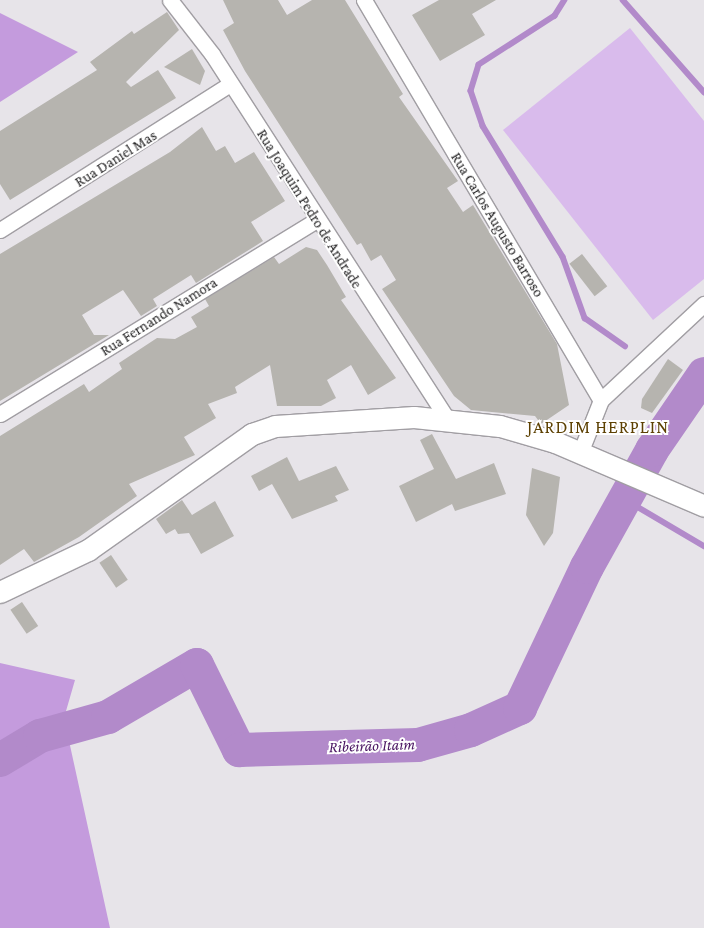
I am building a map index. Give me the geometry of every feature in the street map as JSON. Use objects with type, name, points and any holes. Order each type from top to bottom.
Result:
[{"type":"main road","points":[[0,592],[88,550],[175,485],[263,429],[330,420],[447,419],[526,431],[704,506]]},
{"type":"street","name":"Rua Joaquim Pedro de Andrade","points":[[170,0],[190,20],[316,220],[447,419]]},
{"type":"street","name":"Rua Carlos Augusto Barroso","points":[[364,0],[601,400]]},
{"type":"street","name":"Rua Daniel Mas","points":[[0,230],[230,84]]},
{"type":"street","name":"Rua Fernando Namora","points":[[0,414],[316,220]]},
{"type":"street","points":[[580,453],[601,400],[704,304]]},
{"type":"shaded area","points":[[0,13],[78,52],[0,102]]},
{"type":"shaded area","points":[[630,28],[704,121],[704,279],[653,320],[503,130]]},
{"type":"shaded area","points":[[0,663],[75,680],[64,718],[110,928],[0,928]]},
{"type":"building","points":[[223,0],[278,0],[287,15],[312,0],[345,0],[403,94],[399,97],[458,181],[447,188],[463,212],[473,205],[557,344],[569,405],[541,424],[535,416],[471,410],[454,396],[382,289],[396,280],[381,255],[371,261],[361,243],[357,245],[245,71],[223,30],[234,23]]},
{"type":"building","points":[[439,0],[496,0],[472,14],[485,35],[440,61],[412,15]]},
{"type":"building","points":[[167,12],[179,30],[126,82],[131,87],[158,70],[176,98],[10,200],[0,184],[0,131],[97,70],[90,62],[132,31],[134,34]]},
{"type":"building","points":[[192,49],[205,71],[200,85],[164,67]]},
{"type":"building","points":[[202,127],[216,151],[225,146],[235,163],[254,152],[285,201],[251,222],[263,241],[196,283],[191,275],[153,299],[157,306],[141,316],[123,290],[82,315],[94,335],[109,335],[0,401],[0,254],[170,152]]},
{"type":"building","points":[[306,247],[317,250],[346,297],[341,300],[396,378],[368,395],[351,365],[327,380],[336,398],[321,406],[277,406],[270,365],[235,387],[237,393],[208,404],[216,418],[184,437],[195,455],[129,484],[137,496],[79,537],[34,562],[24,549],[0,565],[0,436],[84,384],[89,392],[122,369],[119,363],[157,338],[175,339],[197,327],[191,317],[209,306],[205,299],[274,257],[279,264]]},
{"type":"building","points":[[582,254],[607,286],[595,296],[569,264]]},
{"type":"building","points":[[668,359],[683,370],[652,413],[641,408],[642,399]]},
{"type":"building","points":[[432,434],[456,479],[494,463],[506,494],[455,511],[452,504],[416,522],[399,486],[434,469],[420,440]]},
{"type":"building","points":[[287,457],[299,481],[336,466],[349,490],[335,496],[338,501],[292,519],[272,484],[259,491],[251,476]]},
{"type":"building","points":[[532,468],[560,477],[553,533],[544,546],[526,515]]},
{"type":"building","points":[[182,500],[192,515],[215,501],[234,536],[201,554],[189,533],[178,534],[175,529],[166,534],[156,519]]},
{"type":"building","points":[[111,555],[128,580],[116,588],[99,563]]},
{"type":"building","points":[[22,602],[38,626],[27,634],[10,610]]},
{"type":"waterway","points":[[565,0],[555,16],[479,65],[471,91],[483,126],[563,257],[585,318],[625,346]]},
{"type":"waterway","points":[[623,0],[704,92]]},
{"type":"waterway","name":"Ribeirão Itaim","points":[[0,760],[40,736],[108,717],[197,665],[239,750],[418,745],[471,730],[520,708],[587,567],[652,450],[704,374]]},
{"type":"waterway","points":[[626,500],[704,546]]},
{"type":"district","name":"JARDIM HERPLIN","points":[[598,427]]}]
